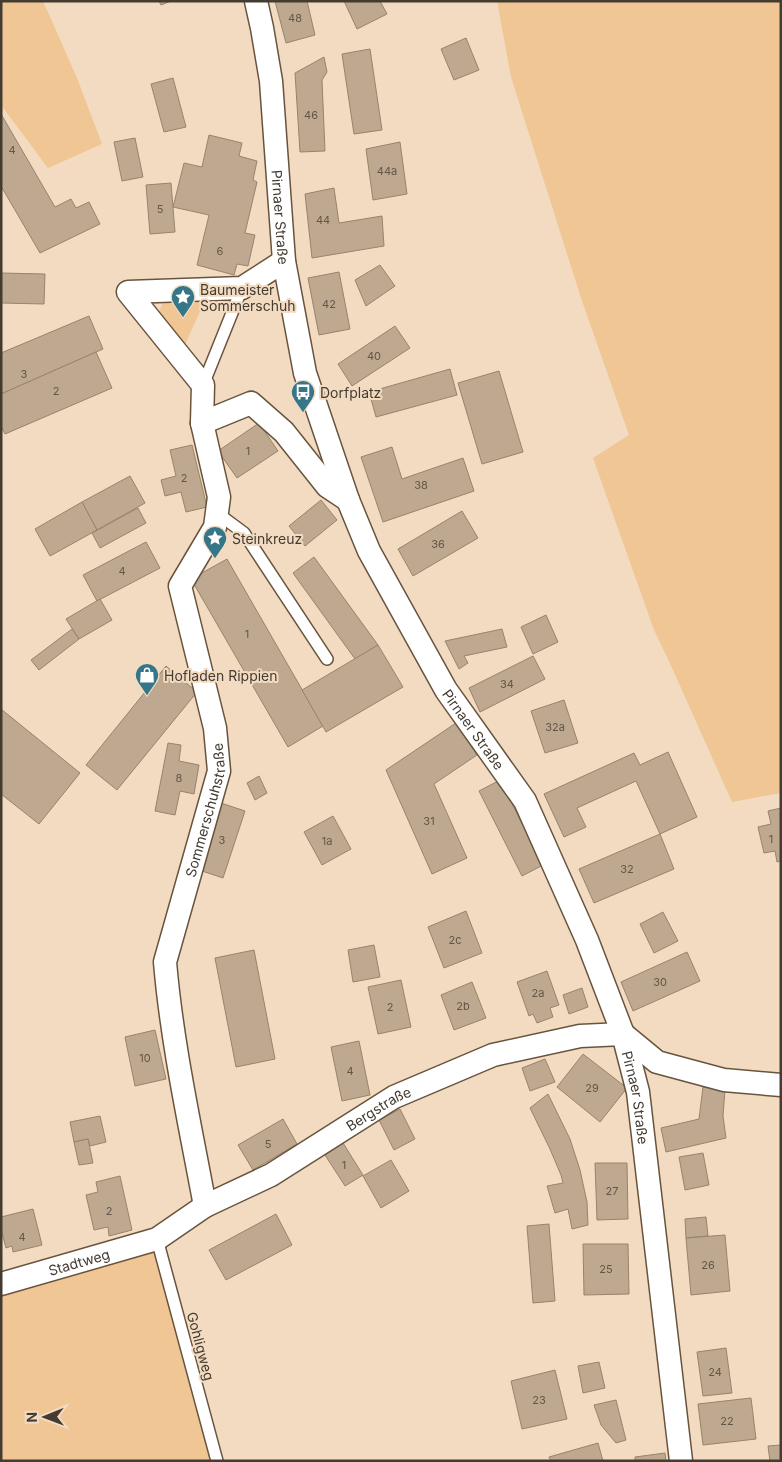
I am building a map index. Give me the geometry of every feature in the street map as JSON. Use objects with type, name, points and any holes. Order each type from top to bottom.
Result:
[{"type":"street","name":"Pirnaer Straße","points":[[256,1],[271,81],[284,260],[305,373],[348,500],[369,551],[446,690],[525,801],[587,940],[623,1034],[638,1092],[681,1461]]},
{"type":"street","points":[[284,260],[242,288],[128,292],[203,385],[202,423],[251,403],[284,432],[327,486],[348,500]]},
{"type":"street","name":"Sommerschuhstraße","points":[[202,423],[219,497],[217,513],[215,527],[180,586],[215,728],[219,771],[165,962],[167,991],[205,1206]]},
{"type":"street","points":[[623,1034],[657,1062],[724,1080],[781,1085]]},
{"type":"street","name":"Bergstraße","points":[[157,1240],[205,1206],[271,1175],[394,1097],[493,1055],[580,1036],[623,1034]]},
{"type":"street","name":"Stadtweg","points":[[1,1284],[157,1240]]},
{"type":"lane","points":[[203,385],[242,288]]},
{"type":"lane","points":[[217,513],[244,534],[327,659]]},
{"type":"lane","name":"Gohligweg","points":[[157,1240],[217,1461]]},
{"type":"shaded area","points":[[1,1],[43,1],[77,78],[102,144],[48,168],[1,105]]},
{"type":"shaded area","points":[[497,1],[781,1],[781,793],[732,802],[654,630],[593,458],[629,435],[581,298],[511,77]]},
{"type":"shaded area","points":[[164,300],[205,300],[184,347],[157,316]]},
{"type":"shaded area","points":[[157,1239],[217,1461],[1,1461],[1,1284]]},
{"type":"building","points":[[159,1],[171,1],[161,5]]},
{"type":"building","points":[[275,1],[307,1],[315,35],[286,43]]},
{"type":"building","points":[[344,1],[380,1],[387,14],[357,29]]},
{"type":"building","points":[[466,38],[479,70],[454,80],[441,49]]},
{"type":"building","points":[[370,49],[382,130],[354,134],[342,54]]},
{"type":"building","points":[[324,57],[327,72],[322,80],[325,151],[300,152],[295,73]]},
{"type":"building","points":[[173,78],[186,127],[164,132],[151,84]]},
{"type":"building","points":[[1,114],[55,207],[71,199],[76,208],[89,202],[100,224],[40,253],[1,186]]},
{"type":"building","points":[[209,135],[242,143],[239,156],[257,161],[253,180],[257,182],[245,233],[255,235],[248,266],[237,264],[234,275],[197,265],[209,215],[173,207],[184,163],[202,167]]},
{"type":"building","points":[[135,138],[143,177],[122,181],[114,142]]},
{"type":"building","points":[[400,142],[407,194],[373,200],[366,149]]},
{"type":"building","points":[[171,183],[175,232],[150,234],[146,185]]},
{"type":"building","points":[[334,188],[339,223],[382,216],[384,246],[312,258],[305,194]]},
{"type":"building","points":[[380,265],[395,286],[366,306],[355,280]]},
{"type":"building","points":[[339,272],[350,329],[319,335],[308,278]]},
{"type":"building","points":[[1,273],[45,274],[44,304],[1,303]]},
{"type":"building","points":[[89,316],[103,349],[1,394],[1,353]]},
{"type":"building","points":[[395,326],[410,348],[352,386],[338,364]]},
{"type":"building","points":[[96,352],[112,388],[5,434],[1,426],[1,394]]},
{"type":"building","points":[[450,369],[457,395],[376,417],[369,392]]},
{"type":"building","points":[[499,371],[523,452],[482,464],[458,383]]},
{"type":"building","points":[[259,423],[278,451],[237,478],[218,451]]},
{"type":"building","points":[[192,445],[207,507],[186,512],[181,492],[165,496],[161,480],[176,476],[170,450]]},
{"type":"building","points":[[392,447],[402,479],[463,458],[474,491],[383,522],[361,457]]},
{"type":"building","points":[[130,476],[145,503],[97,530],[82,502]]},
{"type":"building","points":[[321,500],[337,520],[305,546],[289,526]]},
{"type":"building","points":[[82,502],[97,530],[50,556],[35,529]]},
{"type":"building","points":[[138,508],[146,523],[100,548],[92,533]]},
{"type":"building","points":[[462,511],[478,538],[413,576],[398,549]]},
{"type":"building","points":[[146,542],[160,568],[97,601],[83,575]]},
{"type":"building","points":[[314,557],[378,645],[355,659],[293,573]]},
{"type":"building","points":[[227,559],[323,726],[288,747],[191,579]]},
{"type":"building","points":[[100,599],[112,620],[79,639],[66,619]]},
{"type":"building","points":[[546,615],[558,642],[533,654],[521,627]]},
{"type":"building","points":[[72,629],[79,639],[39,670],[31,660]]},
{"type":"building","points":[[502,629],[507,647],[464,656],[468,663],[459,669],[445,641]]},
{"type":"building","points":[[378,645],[403,687],[326,732],[302,690]]},
{"type":"building","points":[[533,656],[545,679],[480,712],[469,688]]},
{"type":"building","points":[[166,666],[197,692],[117,790],[86,765]]},
{"type":"building","points":[[564,700],[578,743],[545,753],[531,711]]},
{"type":"building","points":[[1,709],[80,773],[39,824],[1,794]]},
{"type":"building","points":[[456,723],[477,755],[434,784],[467,858],[432,874],[386,770]]},
{"type":"building","points":[[168,743],[181,745],[179,761],[199,765],[194,794],[180,791],[175,815],[155,811]]},
{"type":"building","points":[[668,752],[697,817],[660,834],[636,781],[577,808],[586,827],[564,837],[544,794],[634,753],[640,765]]},
{"type":"building","points":[[259,776],[267,793],[255,800],[247,783]]},
{"type":"building","points":[[500,780],[543,865],[522,876],[479,791]]},
{"type":"building","points":[[221,803],[245,811],[223,878],[199,870]]},
{"type":"building","points":[[781,808],[781,861],[777,862],[775,851],[764,853],[758,827],[771,824],[768,811]]},
{"type":"building","points":[[333,816],[351,849],[322,865],[304,832]]},
{"type":"building","points":[[660,834],[674,869],[594,903],[579,869]]},
{"type":"building","points":[[466,911],[482,953],[444,968],[428,927]]},
{"type":"building","points":[[663,912],[678,941],[654,953],[640,924]]},
{"type":"building","points":[[374,945],[380,977],[353,982],[348,950]]},
{"type":"building","points":[[254,950],[275,1059],[236,1067],[215,958]]},
{"type":"building","points":[[687,952],[700,981],[633,1011],[621,982]]},
{"type":"building","points":[[547,971],[559,1005],[550,1008],[553,1017],[537,1023],[533,1014],[529,1016],[517,982]]},
{"type":"building","points":[[401,980],[411,1027],[378,1034],[368,987]]},
{"type":"building","points":[[472,982],[486,1018],[454,1030],[441,995]]},
{"type":"building","points":[[582,988],[588,1007],[569,1014],[563,995]]},
{"type":"building","points":[[155,1030],[166,1079],[135,1086],[125,1037]]},
{"type":"building","points":[[359,1041],[370,1095],[342,1101],[331,1047]]},
{"type":"building","points":[[583,1054],[627,1088],[600,1122],[557,1087]]},
{"type":"building","points":[[545,1059],[555,1082],[530,1091],[522,1068]]},
{"type":"building","points":[[703,1087],[725,1090],[723,1116],[726,1138],[666,1152],[661,1128],[699,1119]]},
{"type":"building","points":[[548,1094],[570,1139],[580,1170],[587,1202],[588,1225],[572,1229],[568,1209],[555,1213],[547,1186],[563,1183],[550,1149],[530,1108]]},
{"type":"building","points":[[400,1109],[415,1139],[394,1150],[379,1120]]},
{"type":"building","points":[[100,1116],[106,1142],[90,1146],[88,1139],[74,1142],[70,1122]]},
{"type":"building","points":[[283,1119],[297,1144],[253,1170],[238,1145]]},
{"type":"building","points":[[88,1139],[93,1163],[79,1165],[74,1142]]},
{"type":"building","points":[[343,1143],[363,1175],[345,1186],[325,1155]]},
{"type":"building","points":[[703,1153],[709,1185],[685,1190],[679,1157]]},
{"type":"building","points":[[391,1160],[409,1191],[381,1208],[363,1176]]},
{"type":"building","points":[[595,1163],[627,1163],[628,1219],[597,1220]]},
{"type":"building","points":[[120,1176],[132,1230],[109,1236],[108,1227],[94,1230],[86,1195],[98,1192],[96,1182]]},
{"type":"building","points":[[33,1209],[42,1245],[13,1252],[12,1246],[6,1248],[1,1229],[1,1217]]},
{"type":"building","points":[[276,1214],[292,1245],[226,1280],[209,1250]]},
{"type":"building","points":[[706,1217],[708,1236],[686,1238],[685,1219]]},
{"type":"building","points":[[549,1224],[555,1301],[533,1303],[527,1226]]},
{"type":"building","points":[[725,1235],[730,1291],[691,1295],[686,1238]]},
{"type":"building","points":[[583,1244],[628,1244],[629,1294],[584,1295]]},
{"type":"building","points":[[726,1348],[732,1393],[703,1396],[697,1352]]},
{"type":"building","points":[[599,1362],[605,1388],[583,1393],[578,1366]]},
{"type":"building","points":[[555,1370],[567,1419],[522,1429],[511,1381]]},
{"type":"building","points":[[751,1398],[756,1439],[703,1445],[698,1404]]},
{"type":"building","points":[[616,1400],[626,1440],[616,1443],[601,1425],[594,1405]]},
{"type":"building","points":[[598,1443],[603,1461],[551,1461],[549,1457]]},
{"type":"building","points":[[781,1445],[781,1461],[770,1461],[768,1446]]},
{"type":"building","points":[[665,1453],[666,1461],[635,1461],[635,1457]]},
{"type":"place","name":"Baumeister Sommerschuh","points":[[183,318]]},
{"type":"place","name":"Dorfplatz","points":[[303,413]]},
{"type":"place","name":"Steinkreuz","points":[[215,559]]},
{"type":"place","name":"Hofladen Rippien","points":[[147,696]]}]
